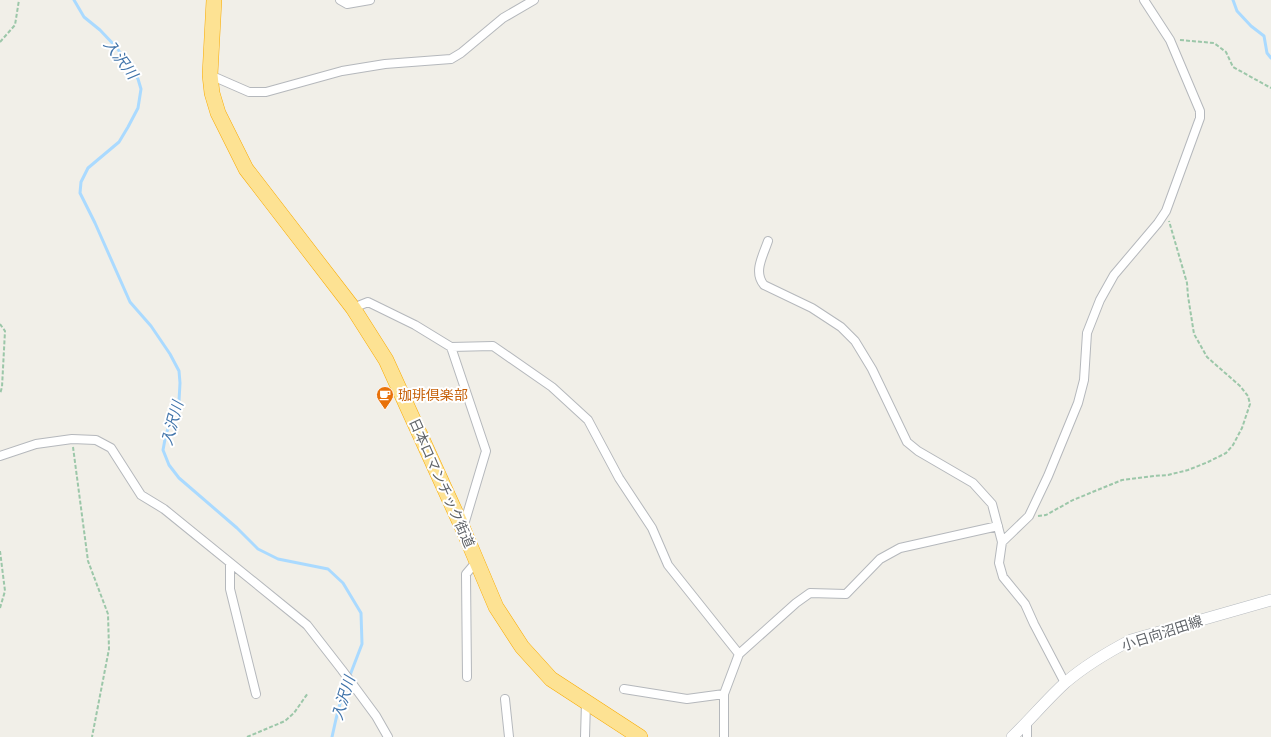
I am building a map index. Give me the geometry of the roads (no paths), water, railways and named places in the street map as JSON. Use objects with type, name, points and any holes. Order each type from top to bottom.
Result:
[{"type":"highway","name":"日本ロマンチック街道","points":[[214,0],[210,75],[212,93],[218,113],[246,169],[353,308],[386,360],[463,529],[496,607],[522,647],[551,679],[640,737]]},
{"type":"main road","name":"小日向沼田線","points":[[1012,737],[1065,683],[1096,659],[1131,640],[1271,600]]},
{"type":"street","points":[[340,0],[347,4],[370,0]]},
{"type":"street","points":[[210,75],[249,92],[266,92],[342,71],[384,64],[451,59],[461,54],[503,18],[534,0]]},
{"type":"street","points":[[1002,542],[1029,516],[1048,476],[1078,403],[1084,380],[1087,333],[1100,300],[1114,275],[1158,223],[1166,211],[1200,118],[1200,111],[1170,40],[1144,0]]},
{"type":"street","points":[[768,241],[758,270],[759,279],[764,285],[812,308],[841,327],[855,341],[872,369],[906,442],[918,452],[973,483],[992,504],[1002,542],[999,563],[1003,578],[1025,604],[1065,683]]},
{"type":"street","points":[[353,308],[368,302],[415,325],[451,347],[493,346],[552,387],[588,420],[619,478],[652,528],[668,565],[739,654]]},
{"type":"street","points":[[451,347],[486,451],[463,529]]},
{"type":"street","points":[[0,456],[36,444],[72,439],[96,440],[111,448],[141,494],[164,509],[307,625],[376,716],[388,737]]},
{"type":"street","points":[[724,737],[724,694],[739,654],[796,603],[810,593],[846,594],[880,559],[900,548],[998,526]]},
{"type":"street","points":[[467,677],[466,574],[477,561]]},
{"type":"street","points":[[230,563],[230,589],[256,694]]},
{"type":"street","points":[[624,689],[687,700],[724,694]]},
{"type":"street","points":[[506,699],[509,737]]},
{"type":"street","points":[[585,737],[586,702]]},
{"type":"street","points":[[1027,722],[1027,737]]},
{"type":"waterway","name":"入沢川","points":[[74,0],[84,17],[100,30],[117,48],[138,79],[141,89],[138,108],[128,127],[119,142],[88,168],[81,182],[80,193],[130,302],[151,326],[170,354],[179,371],[179,401],[166,434],[163,450],[169,465],[179,478],[237,528],[258,549],[278,559],[328,569],[343,583],[361,613],[362,644],[342,696],[332,737]]},
{"type":"waterway","points":[[1233,0],[1237,11],[1251,26],[1264,36],[1267,53],[1271,58]]},
{"type":"place","name":"珈琲倶楽部","points":[[385,410]]}]
